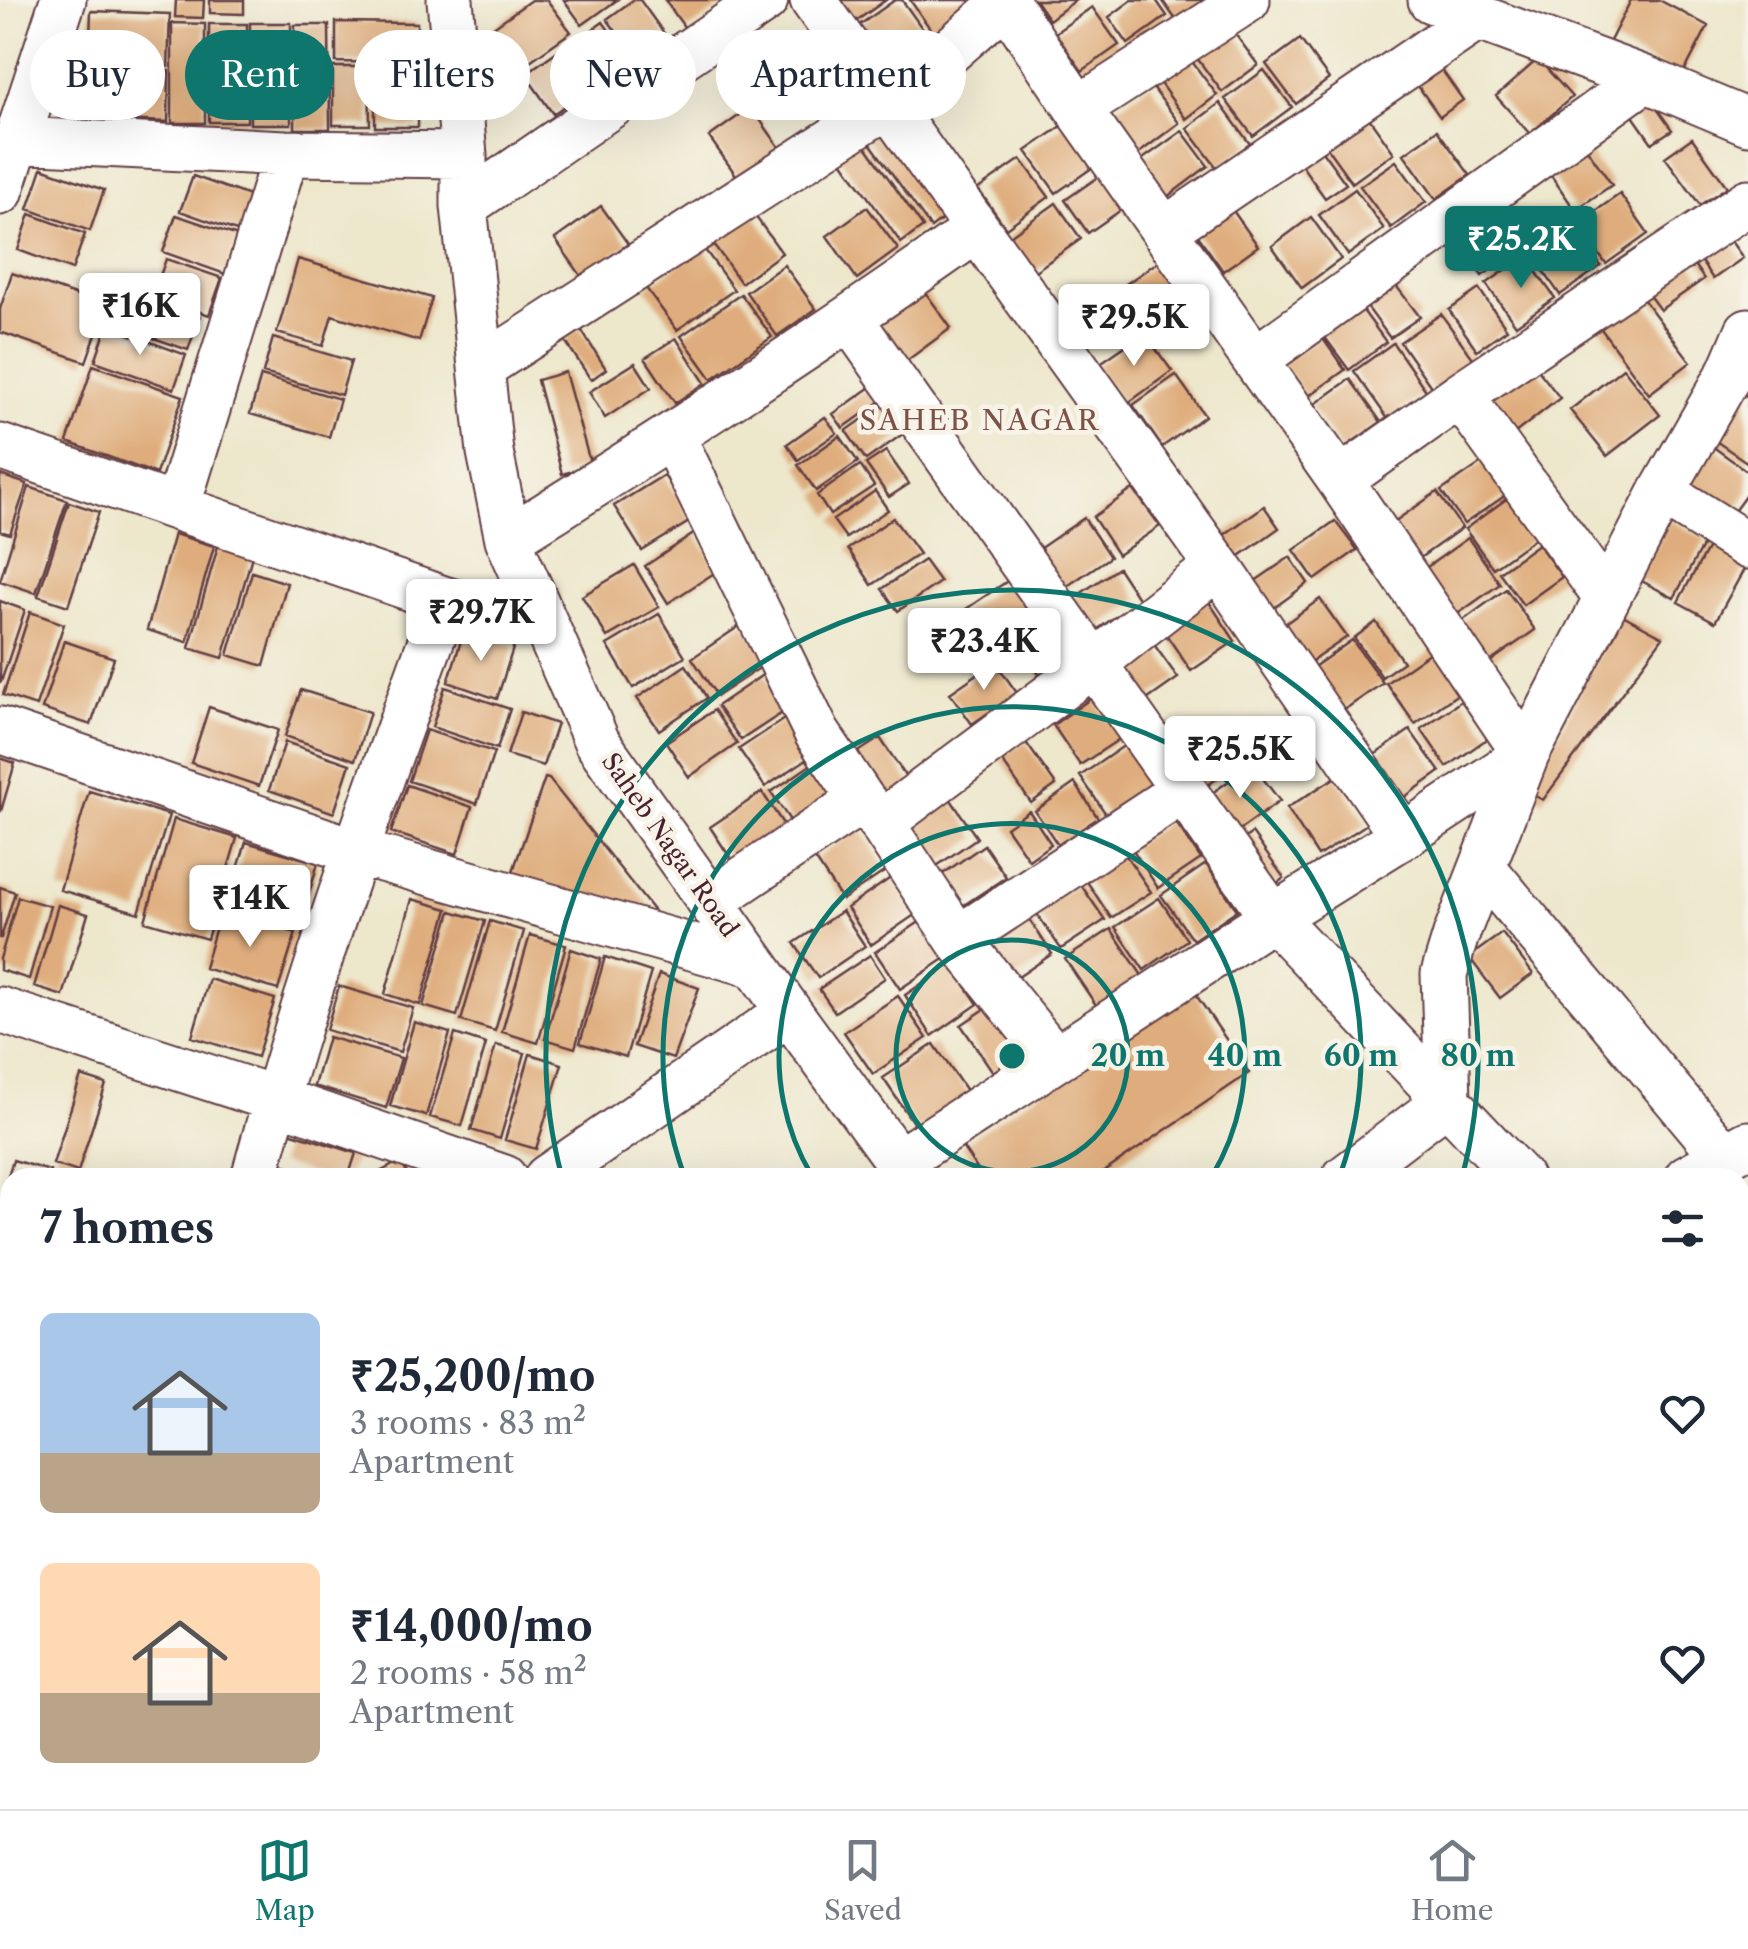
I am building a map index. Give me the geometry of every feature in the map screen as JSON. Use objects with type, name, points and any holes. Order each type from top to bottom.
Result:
[{"type":"street","points":[[0,192],[63,0]]},
{"type":"street","points":[[464,206],[765,0]]},
{"type":"street","points":[[814,0],[836,30]]},
{"type":"street","points":[[966,36],[1006,0],[1078,109],[1340,480],[1526,756]]},
{"type":"street","points":[[1078,109],[1247,0]]},
{"type":"street","points":[[1432,0],[1645,79],[1748,122]]},
{"type":"street","name":"Saheb Nagar Road","points":[[460,6],[464,206],[490,452],[508,539],[597,742],[903,1168]]},
{"type":"street","points":[[1164,230],[1477,18]]},
{"type":"street","points":[[1256,359],[1645,79]]},
{"type":"street","points":[[482,367],[864,120]]},
{"type":"street","points":[[900,120],[1218,566],[1403,836]]},
{"type":"street","points":[[18,140],[286,153],[464,155]]},
{"type":"street","points":[[178,507],[286,153]]},
{"type":"street","points":[[1340,480],[1748,202]]},
{"type":"street","points":[[508,539],[850,319],[976,230]]},
{"type":"street","points":[[850,319],[1272,917],[1511,1168]]},
{"type":"street","points":[[1448,1100],[1444,974],[1496,828],[1526,756],[1606,597],[1662,492],[1742,361]]},
{"type":"street","points":[[1460,396],[1606,597]]},
{"type":"street","points":[[672,436],[817,732],[958,939],[1056,1059]]},
{"type":"street","points":[[0,447],[446,600],[546,626]]},
{"type":"street","points":[[1662,492],[1748,546]]},
{"type":"street","points":[[711,901],[871,811],[1093,664],[1218,566]]},
{"type":"street","points":[[257,1168],[354,851],[446,600]]},
{"type":"street","points":[[0,730],[354,851],[755,965]]},
{"type":"street","points":[[907,1168],[1056,1059],[1526,756]]},
{"type":"street","points":[[958,939],[1182,791]]},
{"type":"street","points":[[1483,868],[1720,1160]]},
{"type":"street","points":[[0,1010],[475,1168]]},
{"type":"street","points":[[562,1168],[788,1012]]},
{"type":"street","points":[[1358,1168],[1448,1100]]},
{"type":"building","points":[[176,0],[204,0],[203,18],[175,17]]},
{"type":"building","points":[[210,0],[244,0],[244,14],[210,13]]},
{"type":"building","points":[[531,0],[547,0],[570,30],[550,30],[550,47],[530,61],[530,30],[489,30]]},
{"type":"building","points":[[564,0],[617,0],[582,25]]},
{"type":"building","points":[[633,0],[640,0],[662,30],[615,30],[607,19]]},
{"type":"building","points":[[665,0],[730,0],[688,30]]},
{"type":"building","points":[[836,0],[886,0],[853,23]]},
{"type":"building","points":[[895,0],[902,0],[923,30],[861,30],[858,26]]},
{"type":"building","points":[[910,0],[969,0],[973,6],[940,30],[931,30]]},
{"type":"building","points":[[1035,0],[1076,0],[1049,20]]},
{"type":"building","points":[[1132,0],[1156,0],[1167,16],[1128,44],[1109,17]]},
{"type":"building","points":[[1162,0],[1220,0],[1181,27]]},
{"type":"building","points":[[1631,0],[1659,0],[1708,26],[1681,78],[1610,41]]},
{"type":"building","points":[[1092,7],[1119,45],[1082,71],[1055,33]]},
{"type":"building","points":[[91,11],[170,14],[168,67],[165,30],[90,30]]},
{"type":"building","points":[[336,22],[417,23],[417,30],[354,30],[354,62],[336,62]]},
{"type":"building","points":[[603,22],[609,30],[592,30]]},
{"type":"building","points":[[172,23],[205,24],[205,30],[185,30],[185,120],[205,123],[172,123]]},
{"type":"building","points":[[250,23],[291,23],[291,30],[250,30]]},
{"type":"building","points":[[209,24],[247,24],[247,30],[209,30]]},
{"type":"building","points":[[295,25],[329,25],[329,30],[295,30]]},
{"type":"building","points":[[1230,27],[1258,65],[1222,92],[1194,54]]},
{"type":"building","points":[[1300,39],[1329,79],[1296,104],[1266,64]]},
{"type":"building","points":[[550,56],[550,110],[530,81],[530,70]]},
{"type":"building","points":[[1190,59],[1217,95],[1186,119],[1159,82]]},
{"type":"building","points":[[1434,59],[1463,100],[1440,117],[1411,76]]},
{"type":"building","points":[[1538,59],[1572,97],[1530,134],[1496,96]]},
{"type":"building","points":[[334,67],[354,67],[354,120],[370,120],[370,125],[333,125]]},
{"type":"building","points":[[1264,70],[1292,107],[1253,136],[1225,99]]},
{"type":"building","points":[[165,71],[169,71],[168,122],[120,120],[165,120]]},
{"type":"building","points":[[1150,84],[1179,123],[1135,156],[1106,116]]},
{"type":"building","points":[[1643,89],[1672,130],[1652,143],[1624,103]]},
{"type":"building","points":[[1220,103],[1250,144],[1217,168],[1187,128]]},
{"type":"building","points":[[1369,118],[1394,153],[1352,183],[1327,148]]},
{"type":"building","points":[[1072,119],[1102,161],[1056,193],[1026,151]]},
{"type":"building","points":[[209,120],[247,120],[247,122]]},
{"type":"building","points":[[250,120],[291,120],[291,124],[250,124]]},
{"type":"building","points":[[295,120],[330,120],[330,129],[295,129]]},
{"type":"building","points":[[375,120],[418,120],[418,127],[375,127]]},
{"type":"building","points":[[733,120],[760,120],[785,155],[743,185],[709,137]]},
{"type":"building","points":[[892,120],[956,209],[931,228],[865,136]]},
{"type":"building","points":[[1437,130],[1470,175],[1436,199],[1404,154]]},
{"type":"building","points":[[1182,131],[1208,166],[1167,197],[1140,161]]},
{"type":"building","points":[[860,138],[923,227],[901,243],[837,154]]},
{"type":"building","points":[[1692,138],[1727,187],[1700,205],[1665,157]]},
{"type":"building","points":[[1585,146],[1612,185],[1575,210],[1548,171]]},
{"type":"building","points":[[1320,148],[1346,184],[1325,198],[1300,163]]},
{"type":"building","points":[[1021,159],[1049,197],[1006,228],[978,189]]},
{"type":"building","points":[[1396,161],[1426,202],[1391,228],[1360,186]]},
{"type":"building","points":[[42,168],[104,190],[90,231],[28,209]]},
{"type":"building","points":[[1111,168],[1134,201],[1088,233],[1065,200]]},
{"type":"building","points":[[193,176],[255,198],[242,233],[180,211]]},
{"type":"building","points":[[1355,189],[1384,229],[1348,255],[1319,215]]},
{"type":"building","points":[[1620,194],[1648,234],[1606,264],[1577,224]]},
{"type":"building","points":[[1056,203],[1081,239],[1031,274],[1007,238]]},
{"type":"building","points":[[1229,205],[1258,246],[1223,271],[1194,230]]},
{"type":"building","points":[[601,206],[628,244],[582,277],[555,239]]},
{"type":"building","points":[[867,207],[898,249],[857,279],[827,236]]},
{"type":"building","points":[[1497,210],[1523,247],[1482,276],[1456,240]]},
{"type":"building","points":[[753,213],[782,253],[741,283],[712,242]]},
{"type":"building","points":[[30,214],[85,234],[72,270],[18,250]]},
{"type":"building","points":[[176,215],[238,236],[225,274],[163,252]]},
{"type":"building","points":[[1311,217],[1341,259],[1302,288],[1272,246]]},
{"type":"building","points":[[1572,224],[1601,266],[1560,295],[1531,253]]},
{"type":"building","points":[[1720,226],[1743,258],[1713,279],[1691,247]]},
{"type":"building","points":[[703,247],[734,290],[677,330],[646,288]]},
{"type":"building","points":[[1685,252],[1704,279],[1660,310],[1640,283]]},
{"type":"building","points":[[1168,255],[1195,294],[1151,326],[1123,286]]},
{"type":"building","points":[[1525,256],[1555,298],[1516,325],[1486,284]]},
{"type":"building","points":[[166,259],[222,278],[209,315],[153,295]]},
{"type":"building","points":[[298,259],[432,298],[419,341],[332,315],[323,346],[277,333]]},
{"type":"building","points":[[784,265],[816,309],[777,336],[746,292]]},
{"type":"building","points":[[12,273],[106,306],[86,362],[0,332],[0,309]]},
{"type":"building","points":[[918,282],[951,328],[905,362],[871,315]]},
{"type":"building","points":[[1394,283],[1420,317],[1390,338],[1365,304]]},
{"type":"building","points":[[119,287],[200,316],[188,350],[107,322]]},
{"type":"building","points":[[1479,289],[1507,329],[1477,350],[1449,310]]},
{"type":"building","points":[[1637,291],[1691,362],[1649,394],[1596,322]]},
{"type":"building","points":[[741,294],[772,337],[712,379],[681,336]]},
{"type":"building","points":[[1359,305],[1386,342],[1349,370],[1321,332]]},
{"type":"building","points":[[1441,314],[1475,361],[1434,391],[1400,342]]},
{"type":"building","points":[[107,326],[186,355],[174,389],[95,361]]},
{"type":"building","points":[[580,328],[606,369],[591,380],[564,339]]},
{"type":"building","points":[[1144,333],[1172,371],[1124,406],[1096,366]]},
{"type":"building","points":[[1321,336],[1345,370],[1306,398],[1282,363]]},
{"type":"building","points":[[273,338],[351,361],[341,395],[263,373]]},
{"type":"building","points":[[676,338],[705,383],[675,403],[645,358]]},
{"type":"building","points":[[1393,343],[1427,392],[1388,419],[1354,371]]},
{"type":"building","points":[[1528,357],[1560,398],[1510,437],[1478,397]]},
{"type":"building","points":[[635,363],[651,388],[605,418],[589,392]]},
{"type":"building","points":[[93,365],[183,396],[156,474],[67,442]]},
{"type":"building","points":[[1623,368],[1660,415],[1607,456],[1570,410]]},
{"type":"building","points":[[565,372],[591,466],[562,474],[537,380]]},
{"type":"building","points":[[1176,375],[1205,416],[1162,447],[1133,405]]},
{"type":"building","points":[[261,376],[340,399],[329,437],[250,414]]},
{"type":"building","points":[[1350,379],[1381,422],[1341,450],[1311,407]]},
{"type":"building","points":[[874,385],[884,399],[843,428],[833,414]]},
{"type":"building","points":[[1737,390],[1748,397],[1748,463],[1707,435]]},
{"type":"building","points":[[887,402],[907,431],[866,460],[846,431]]},
{"type":"building","points":[[825,417],[837,433],[798,460],[787,444]]},
{"type":"building","points":[[840,436],[858,462],[816,491],[798,465]]},
{"type":"building","points":[[1712,446],[1748,472],[1748,492],[1727,521],[1681,489]]},
{"type":"building","points":[[886,451],[909,484],[889,497],[866,464]]},
{"type":"building","points":[[1486,460],[1509,493],[1464,524],[1441,491]]},
{"type":"building","points":[[860,465],[874,486],[830,515],[817,495]]},
{"type":"building","points":[[0,475],[27,484],[10,534],[0,531]]},
{"type":"building","points":[[664,475],[692,520],[642,551],[614,506]]},
{"type":"building","points":[[29,487],[67,500],[36,593],[0,581]]},
{"type":"building","points":[[1133,489],[1160,526],[1118,555],[1093,517]]},
{"type":"building","points":[[875,491],[888,510],[846,538],[833,520]]},
{"type":"building","points":[[1437,492],[1462,528],[1417,560],[1391,524]]},
{"type":"building","points":[[1516,492],[1545,531],[1493,568],[1465,529]]},
{"type":"building","points":[[69,502],[99,512],[68,606],[38,596]]},
{"type":"building","points":[[1264,506],[1279,528],[1237,558],[1221,537]]},
{"type":"building","points":[[893,518],[919,554],[872,585],[848,549]]},
{"type":"building","points":[[1084,518],[1110,557],[1063,589],[1036,551]]},
{"type":"building","points":[[1670,520],[1706,539],[1674,598],[1638,579]]},
{"type":"building","points":[[1335,521],[1357,550],[1315,580],[1294,550]]},
{"type":"building","points":[[695,533],[719,570],[668,603],[645,566]]},
{"type":"building","points":[[174,534],[214,546],[187,642],[147,630]]},
{"type":"building","points":[[1468,538],[1500,584],[1452,618],[1420,572]]},
{"type":"building","points":[[1711,542],[1748,562],[1715,622],[1678,602]]},
{"type":"building","points":[[1538,544],[1562,577],[1523,605],[1499,572]]},
{"type":"building","points":[[218,546],[252,556],[223,658],[189,648]]},
{"type":"building","points":[[1290,557],[1308,583],[1267,613],[1248,586]]},
{"type":"building","points":[[924,560],[940,582],[898,611],[882,589]]},
{"type":"building","points":[[634,565],[659,607],[607,637],[582,596]]},
{"type":"building","points":[[1118,568],[1139,600],[1091,634],[1068,602]]},
{"type":"building","points":[[252,572],[287,583],[264,666],[228,655]]},
{"type":"building","points":[[1012,578],[1042,621],[993,655],[963,611]]},
{"type":"building","points":[[1506,589],[1535,630],[1487,664],[1458,624]]},
{"type":"building","points":[[1207,599],[1235,641],[1191,671],[1163,630]]},
{"type":"building","points":[[1320,599],[1347,637],[1306,665],[1279,628]]},
{"type":"building","points":[[0,601],[25,610],[1,682],[0,682]]},
{"type":"building","points":[[30,612],[64,624],[36,706],[3,695]]},
{"type":"building","points":[[957,612],[974,637],[933,665],[915,640]]},
{"type":"building","points":[[1619,613],[1663,637],[1543,800],[1529,793]]},
{"type":"building","points":[[659,614],[685,656],[633,688],[607,645]]},
{"type":"building","points":[[1376,622],[1403,662],[1382,677],[1354,638]]},
{"type":"building","points":[[744,623],[770,661],[717,696],[692,658]]},
{"type":"building","points":[[465,628],[514,645],[497,699],[448,682]]},
{"type":"building","points":[[1049,629],[1075,667],[1047,686],[1021,648]]},
{"type":"building","points":[[1150,639],[1178,678],[1141,704],[1114,664]]},
{"type":"building","points":[[1352,640],[1383,683],[1341,712],[1311,669]]},
{"type":"building","points":[[64,641],[114,658],[91,725],[42,709]]},
{"type":"building","points":[[1436,648],[1465,689],[1415,724],[1386,683]]},
{"type":"building","points":[[995,662],[1017,693],[972,724],[950,693]]},
{"type":"building","points":[[686,665],[707,698],[659,730],[637,698]]},
{"type":"building","points":[[764,674],[788,709],[741,740],[717,706]]},
{"type":"building","points":[[445,687],[510,709],[497,749],[432,727]]},
{"type":"building","points":[[301,690],[370,712],[355,760],[285,736]]},
{"type":"building","points":[[1093,697],[1121,738],[1080,765],[1053,725]]},
{"type":"building","points":[[1464,699],[1491,736],[1447,767],[1421,729]]},
{"type":"building","points":[[209,707],[278,730],[259,786],[191,763]]},
{"type":"building","points":[[714,710],[737,744],[689,777],[666,742]]},
{"type":"building","points":[[521,712],[557,724],[543,766],[507,755]]},
{"type":"building","points":[[790,715],[816,753],[765,787],[739,749]]},
{"type":"building","points":[[1221,729],[1242,761],[1198,792],[1177,760]]},
{"type":"building","points":[[426,730],[494,752],[477,804],[409,781]]},
{"type":"building","points":[[1410,730],[1440,772],[1396,803],[1366,761]]},
{"type":"building","points":[[880,738],[915,790],[888,809],[852,756]]},
{"type":"building","points":[[1025,741],[1056,785],[1031,803],[1000,758]]},
{"type":"building","points":[[285,742],[350,764],[334,813],[269,790]]},
{"type":"building","points":[[1128,743],[1156,785],[1108,817],[1080,776]]},
{"type":"building","points":[[0,758],[15,763],[1,811],[0,811]]},
{"type":"building","points":[[821,758],[848,797],[797,831],[771,792]]},
{"type":"building","points":[[1252,764],[1280,801],[1227,839],[1200,802]]},
{"type":"building","points":[[1336,777],[1367,824],[1318,856],[1287,808]]},
{"type":"building","points":[[545,778],[549,779],[660,919],[511,877]]},
{"type":"building","points":[[1075,783],[1098,818],[1058,845],[1035,811]]},
{"type":"building","points":[[407,785],[472,807],[457,854],[391,832]]},
{"type":"building","points":[[89,791],[169,815],[139,913],[60,890]]},
{"type":"building","points":[[762,792],[789,833],[737,868],[710,827]]},
{"type":"building","points":[[947,794],[977,838],[931,870],[901,826]]},
{"type":"building","points":[[1029,811],[1051,844],[1029,860],[1006,827]]},
{"type":"building","points":[[1173,818],[1201,859],[1158,888],[1131,847]]},
{"type":"building","points":[[174,819],[237,838],[207,939],[145,921]]},
{"type":"building","points":[[860,829],[887,870],[842,900],[815,859]]},
{"type":"building","points":[[1252,833],[1284,878],[1264,893],[1231,848]]},
{"type":"building","points":[[246,842],[318,863],[299,928],[227,906]]},
{"type":"building","points":[[984,845],[1006,877],[955,911],[934,880]]},
{"type":"building","points":[[1125,854],[1151,892],[1111,918],[1086,880]]},
{"type":"building","points":[[1206,864],[1237,910],[1193,940],[1161,895]]},
{"type":"building","points":[[892,877],[916,914],[871,945],[847,908]]},
{"type":"building","points":[[1079,882],[1105,920],[1061,949],[1035,911]]},
{"type":"building","points":[[0,887],[15,892],[1,938],[0,938]]},
{"type":"building","points":[[18,897],[50,906],[29,979],[0,970]]},
{"type":"building","points":[[1159,898],[1187,940],[1144,970],[1115,927]]},
{"type":"building","points":[[412,899],[448,909],[420,1005],[385,994]]},
{"type":"building","points":[[58,905],[88,914],[63,996],[34,987]]},
{"type":"building","points":[[221,910],[296,933],[278,990],[204,968]]},
{"type":"building","points":[[451,911],[485,921],[457,1016],[423,1006]]},
{"type":"building","points":[[842,911],[865,946],[818,978],[794,943]]},
{"type":"building","points":[[1028,917],[1052,954],[1002,988],[977,951]]},
{"type":"building","points":[[490,921],[524,931],[495,1031],[461,1021]]},
{"type":"building","points":[[921,921],[946,958],[900,989],[875,952]]},
{"type":"building","points":[[1111,929],[1145,980],[1100,1011],[1065,959]]},
{"type":"building","points":[[1502,933],[1533,974],[1500,998],[1469,957]]},
{"type":"building","points":[[530,935],[566,945],[538,1043],[502,1032]]},
{"type":"building","points":[[571,949],[601,959],[575,1048],[545,1039]]},
{"type":"building","points":[[870,955],[885,978],[835,1012],[819,989]]},
{"type":"building","points":[[605,957],[651,972],[626,1057],[580,1043]]},
{"type":"building","points":[[951,964],[978,1004],[932,1036],[905,995]]},
{"type":"building","points":[[659,974],[699,988],[673,1059],[634,1046]]},
{"type":"building","points":[[209,979],[275,999],[257,1057],[192,1037]]},
{"type":"building","points":[[339,986],[413,1008],[400,1052],[326,1030]]},
{"type":"building","points":[[1192,989],[1249,1073],[1110,1168],[976,1168],[961,1145]]},
{"type":"building","points":[[898,996],[927,1038],[873,1074],[844,1032]]},
{"type":"building","points":[[988,1007],[1020,1054],[993,1072],[961,1025]]},
{"type":"building","points":[[414,1022],[450,1033],[426,1116],[390,1106]]},
{"type":"building","points":[[455,1034],[486,1044],[462,1126],[430,1117]]},
{"type":"building","points":[[328,1037],[401,1058],[386,1108],[314,1086]]},
{"type":"building","points":[[934,1044],[969,1095],[918,1130],[883,1078]]},
{"type":"building","points":[[496,1045],[525,1053],[500,1139],[471,1130]]},
{"type":"building","points":[[530,1054],[562,1064],[536,1149],[505,1140]]},
{"type":"building","points":[[81,1076],[106,1084],[79,1168],[53,1164]]},
{"type":"building","points":[[289,1132],[356,1153],[351,1168],[294,1168],[279,1163]]},
{"type":"building","points":[[13,1160],[40,1168],[10,1168]]},
{"type":"district","name":"SAHEB NAGAR","points":[[980,420]]}]
